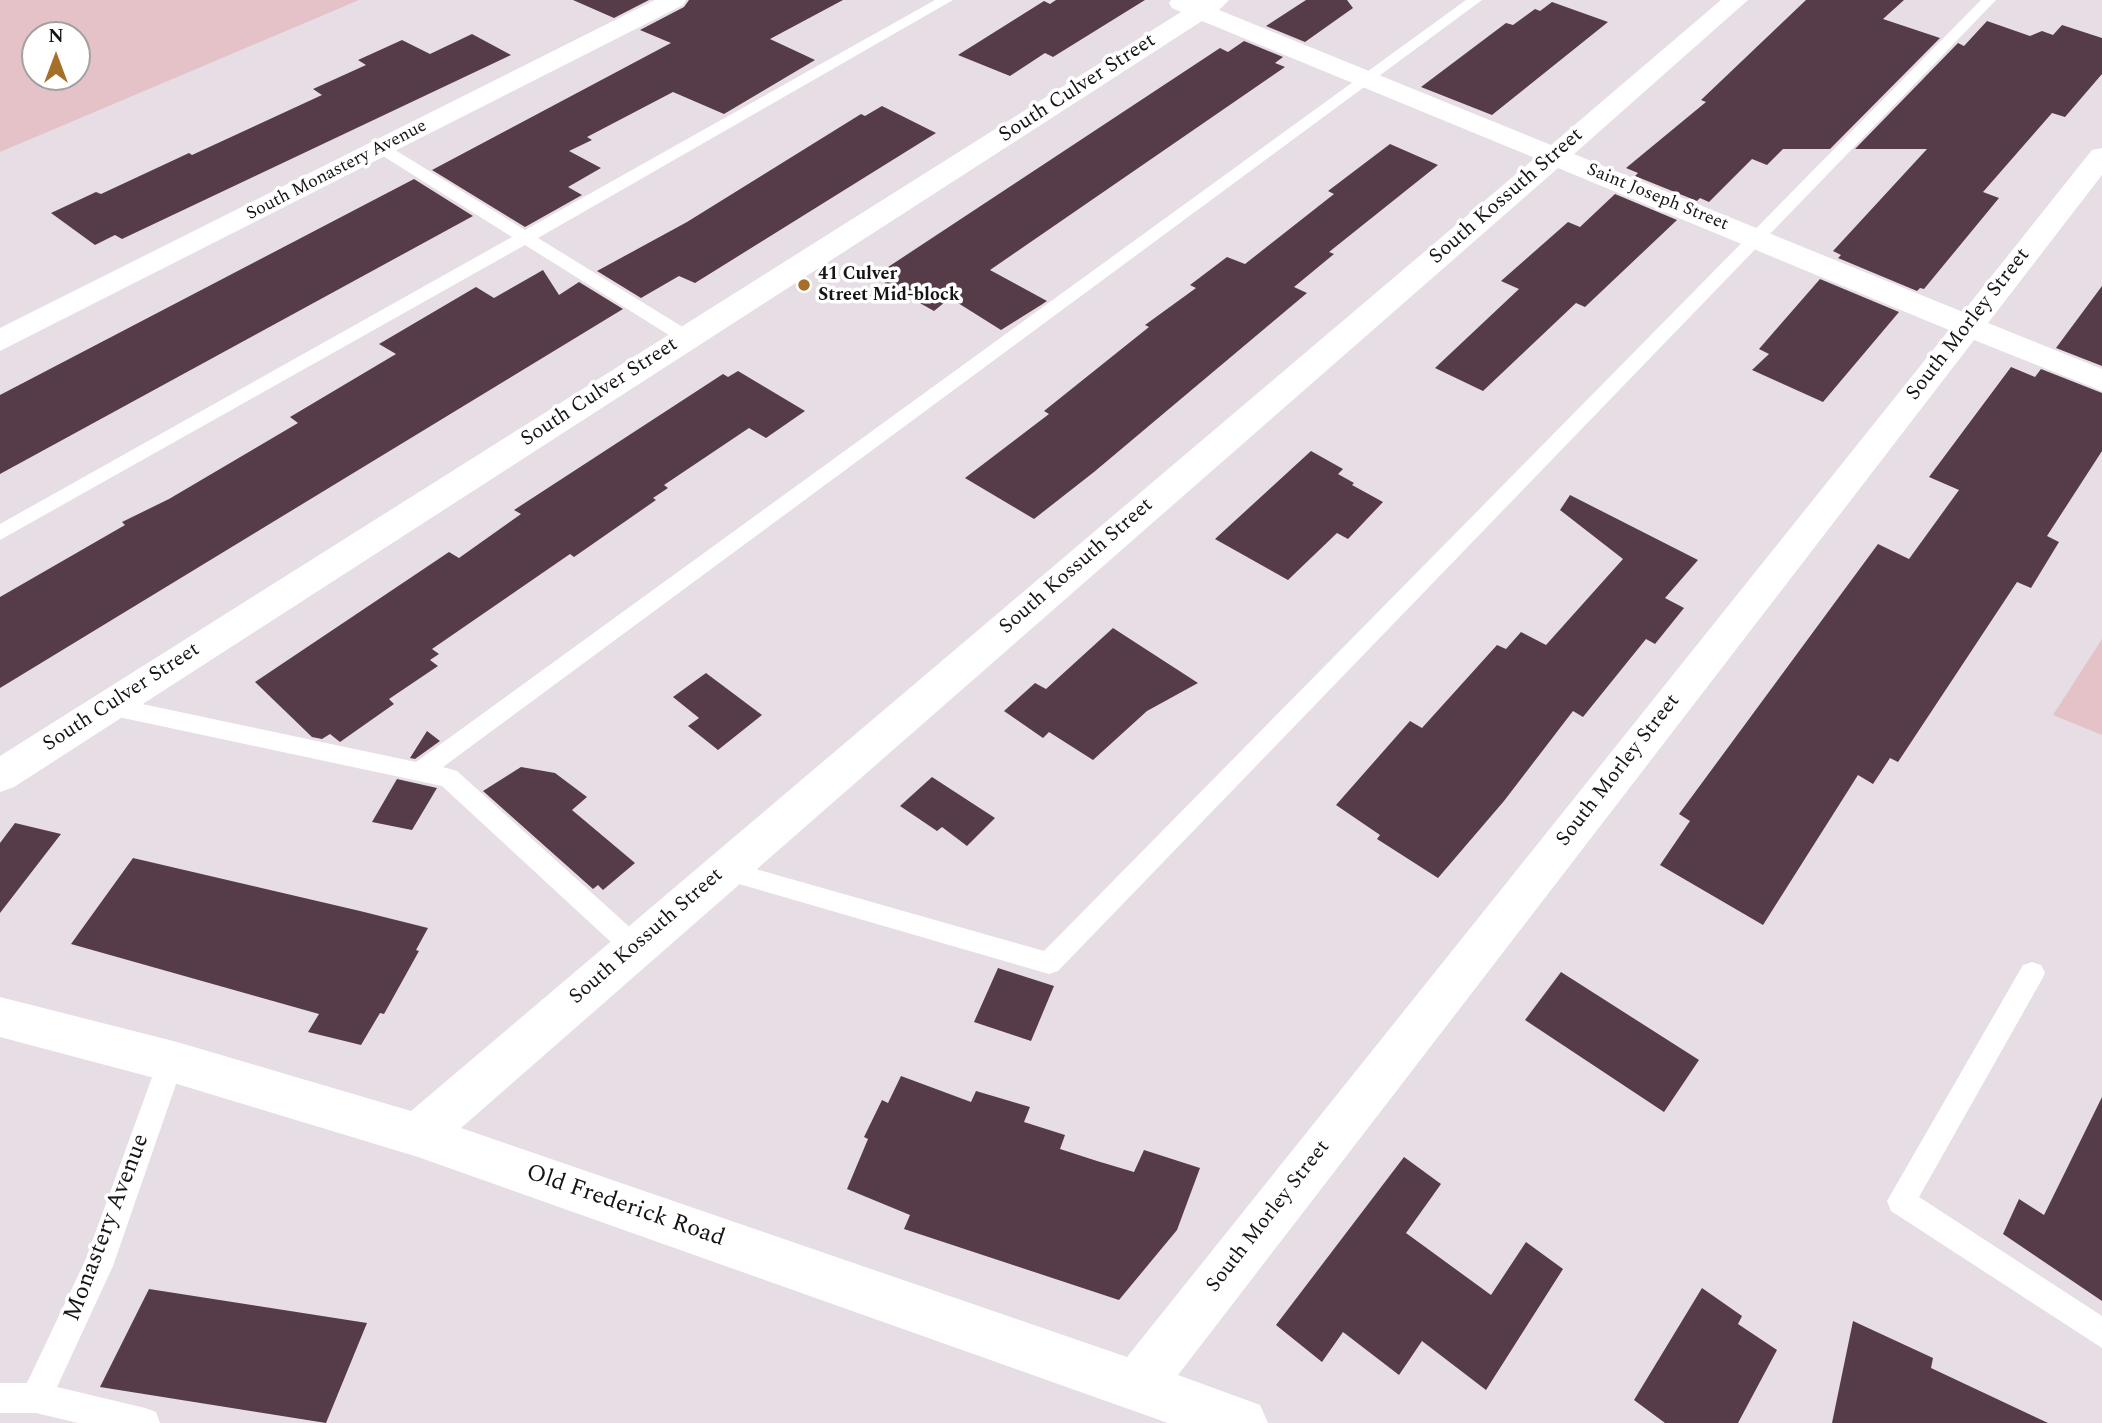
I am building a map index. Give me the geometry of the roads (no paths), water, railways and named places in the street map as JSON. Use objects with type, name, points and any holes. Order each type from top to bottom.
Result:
[{"type":"street","name":"South Monastery Avenue","points":[[0,341],[674,0]]},
{"type":"street","name":"South Kossuth Street","points":[[418,1135],[1736,0]]},
{"type":"street","name":"Saint Joseph Street","points":[[1196,4],[1367,79],[2102,381]]},
{"type":"street","name":"South Culver Street","points":[[0,776],[687,338],[1196,4]]},
{"type":"street","name":"South Morley Street","points":[[1136,1387],[2102,156]]},
{"type":"street","name":"Old Frederick Road","points":[[0,1017],[171,1061],[418,1135],[1242,1423]]},
{"type":"lane","points":[[0,533],[946,0]]},
{"type":"lane","points":[[419,772],[1475,0]]},
{"type":"lane","points":[[724,870],[1049,963],[1989,0]]},
{"type":"lane","points":[[381,148],[687,338]]},
{"type":"lane","points":[[109,706],[449,778],[635,948]]},
{"type":"lane","points":[[2032,973],[1901,1201],[2102,1333]]},
{"type":"lane","name":"Monastery Avenue","points":[[36,1398],[98,1266],[171,1061]]},
{"type":"lane","points":[[0,1398],[36,1398],[145,1423]]},
{"type":"place","name":"41 Culver Street Mid-block","points":[[804,285]]}]
